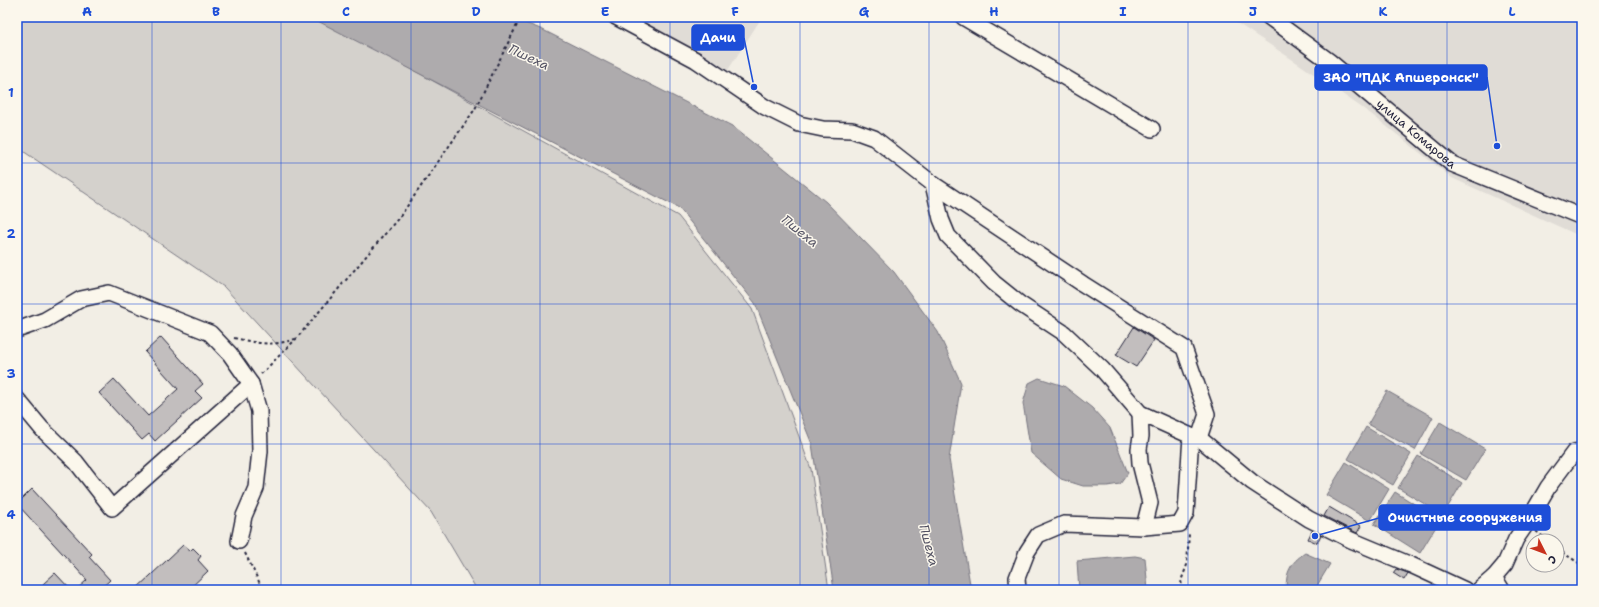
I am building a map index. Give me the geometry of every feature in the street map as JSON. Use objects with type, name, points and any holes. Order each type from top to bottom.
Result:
[{"type":"lane","points":[[963,17],[1152,130]]},
{"type":"lane","name":"улица Комарова","points":[[1269,17],[1329,61],[1452,164],[1582,217]]},
{"type":"lane","points":[[624,19],[696,60],[765,107],[799,124],[823,129],[852,130],[874,138],[933,184],[1083,284],[1184,348],[1207,414],[1195,437],[1186,513],[1180,524],[1144,527],[1064,524],[1038,535],[1027,552],[1017,578],[1018,590]]},
{"type":"lane","points":[[933,184],[941,219],[948,236],[994,283],[1020,304],[1064,333],[1102,369],[1140,413],[1195,437],[1252,482],[1309,519],[1351,540],[1411,565],[1465,590]]},
{"type":"lane","points":[[17,330],[46,320],[81,299],[109,293],[210,333],[230,354],[251,384],[259,411],[260,451],[256,488],[244,516],[239,541]]},
{"type":"lane","points":[[17,399],[42,429],[76,462],[112,508],[251,384]]},
{"type":"lane","points":[[1140,413],[1142,436],[1139,449],[1140,464],[1150,503],[1144,527]]},
{"type":"lane","points":[[1479,590],[1498,584],[1516,539],[1548,487],[1574,452],[1582,451]]},
{"type":"path","points":[[251,384],[296,339],[401,215],[475,109],[521,17]]},
{"type":"path","points":[[232,338],[262,344],[280,344],[296,339]]},
{"type":"path","points":[[1183,590],[1181,581],[1188,565],[1190,535],[1186,513]]},
{"type":"path","points":[[239,541],[263,590]]},
{"type":"path","points":[[1565,554],[1582,565]]},
{"type":"shaded area","points":[[17,17],[317,17],[678,216],[752,309],[811,469],[829,590],[477,590],[431,512],[224,287],[17,147]]},
{"type":"shaded area","points":[[635,17],[762,17],[728,70]]},
{"type":"shaded area","points":[[1228,17],[1582,17],[1582,237],[1452,178],[1371,114]]},
{"type":"water","name":"Пшеха","points":[[310,17],[510,17],[543,30],[732,126],[826,202],[894,272],[938,332],[961,383],[949,459],[971,590],[834,590],[812,444],[755,303],[679,208]]},
{"type":"water","points":[[1039,378],[1064,386],[1092,408],[1110,428],[1128,473],[1120,484],[1107,486],[1083,486],[1061,479],[1031,453],[1023,403],[1029,383]]},
{"type":"water","points":[[1387,391],[1433,417],[1415,450],[1368,424]]},
{"type":"water","points":[[1440,422],[1485,449],[1466,480],[1421,454]]},
{"type":"water","points":[[1366,427],[1411,454],[1393,485],[1348,459]]},
{"type":"water","points":[[1418,456],[1462,483],[1443,515],[1398,488]]},
{"type":"water","points":[[1346,462],[1389,489],[1370,521],[1326,495]]},
{"type":"water","points":[[1395,492],[1440,520],[1420,553],[1374,524]]},
{"type":"water","points":[[1305,553],[1330,564],[1316,590],[1286,590],[1288,573],[1292,564]]},
{"type":"water","points":[[1135,556],[1145,558],[1148,590],[1079,590],[1077,561]]},
{"type":"building","points":[[1134,327],[1154,340],[1136,367],[1116,355]]},
{"type":"building","points":[[161,337],[203,384],[195,391],[202,398],[155,441],[149,434],[142,440],[99,393],[114,379],[148,416],[178,389],[145,352]]},
{"type":"building","points":[[32,489],[92,554],[89,557],[110,580],[99,590],[76,590],[87,580],[17,504]]},
{"type":"building","points":[[1329,507],[1361,526],[1357,533],[1324,516]]},
{"type":"building","points":[[1312,531],[1321,535],[1317,543],[1308,539]]},
{"type":"building","points":[[183,545],[190,551],[193,548],[201,556],[198,560],[208,571],[188,590],[135,590]]},
{"type":"building","points":[[1396,569],[1408,573],[1404,580],[1393,573]]},
{"type":"building","points":[[55,573],[71,590],[48,590],[43,584]]},
{"type":"place","name":"Дачи","points":[[754,87]]},
{"type":"place","name":"ЗАО \"ПДК Апшеронск\"","points":[[1497,146]]},
{"type":"place","name":"Очистные сооружения","points":[[1315,536]]}]
